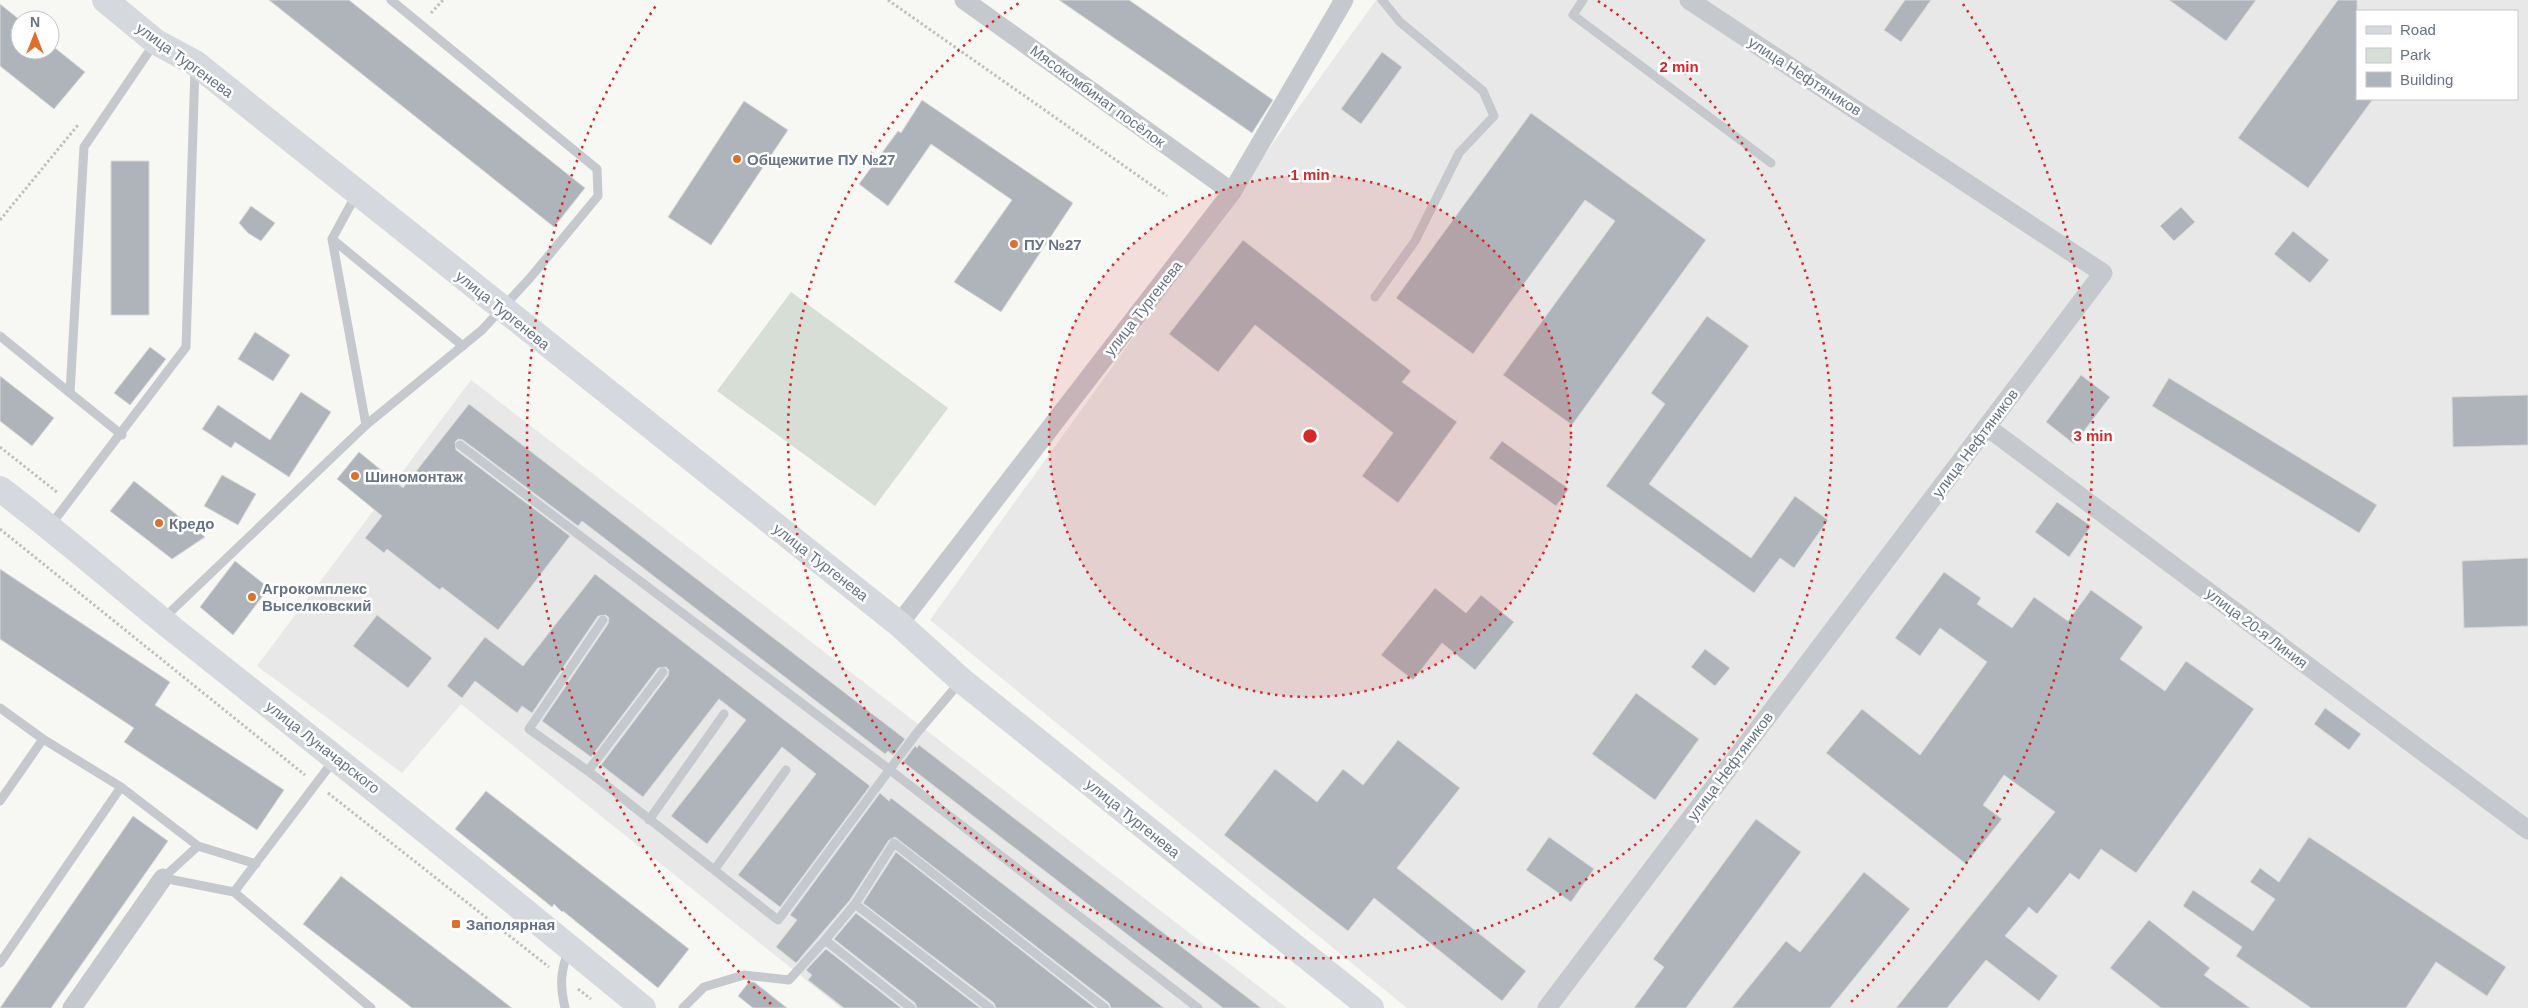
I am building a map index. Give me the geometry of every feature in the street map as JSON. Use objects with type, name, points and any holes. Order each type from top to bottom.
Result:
[{"type":"street","name":"улица Тургенева","points":[[105,0],[156,42],[195,63],[358,192],[502,310],[899,624],[961,680],[1371,1008]]},
{"type":"street","name":"Мясокомбинат посёлок","points":[[964,0],[1232,192]]},
{"type":"street","name":"улица Тургенева","points":[[899,624],[1232,192],[1344,0]]},
{"type":"street","name":"улица Нефтяников","points":[[1547,1008],[2103,273],[1689,0]]},
{"type":"street","name":"улица 20-я Линия","points":[[1987,427],[2528,830]]},
{"type":"street","name":"улица Луначарского","points":[[0,489],[50,526],[162,620],[336,758],[643,1008]]},
{"type":"street","points":[[72,1008],[163,878]]},
{"type":"lane","points":[[162,620],[366,425],[463,346],[502,310],[598,196],[598,169],[391,0]]},
{"type":"lane","points":[[1375,297],[1416,241],[1459,153],[1494,116],[1483,91],[1400,22],[1382,0]]},
{"type":"lane","points":[[1583,0],[1573,15],[1771,163]]},
{"type":"lane","points":[[70,393],[84,147],[156,42]]},
{"type":"lane","points":[[50,526],[122,435],[186,347],[195,63]]},
{"type":"lane","points":[[358,192],[332,239],[366,425]]},
{"type":"lane","points":[[332,239],[463,346]]},
{"type":"lane","points":[[0,336],[122,435]]},
{"type":"lane","points":[[460,445],[890,770],[1198,1008]]},
{"type":"lane","points":[[603,620],[529,729],[588,771],[778,920],[916,734],[961,680]]},
{"type":"lane","points":[[588,771],[663,672]]},
{"type":"lane","points":[[0,708],[43,739],[121,787],[198,846],[256,864]]},
{"type":"lane","points":[[649,820],[724,714]]},
{"type":"lane","points":[[0,801],[43,739]]},
{"type":"lane","points":[[234,892],[336,758]]},
{"type":"lane","points":[[715,869],[786,770]]},
{"type":"lane","points":[[0,963],[121,787]]},
{"type":"lane","points":[[683,1008],[704,987],[744,975],[788,980],[855,904],[894,843],[1105,1008]]},
{"type":"lane","points":[[163,878],[198,846]]},
{"type":"lane","points":[[163,878],[234,892],[371,1008]]},
{"type":"lane","points":[[855,904],[990,1008]]},
{"type":"lane","points":[[825,940],[911,1008]]},
{"type":"lane","points":[[564,1008],[560,988],[561,976],[570,948]]},
{"type":"path","points":[[888,0],[1167,196]]},
{"type":"path","points":[[0,220],[78,125]]},
{"type":"path","points":[[0,447],[70,502]]},
{"type":"path","points":[[0,529],[316,784],[596,1003]]},
{"type":"shaded area","points":[[1376,0],[2528,0],[2528,1008],[1407,1008],[930,620]]},
{"type":"shaded area","points":[[471,380],[1287,1008],[841,1008],[461,704],[402,773],[257,666]]},
{"type":"green space","points":[[791,292],[948,408],[875,506],[717,391]]},
{"type":"building","points":[[269,0],[349,0],[585,188],[554,227]]},
{"type":"building","points":[[1059,0],[1129,0],[1273,100],[1252,133]]},
{"type":"building","points":[[1905,0],[1931,0],[1901,42],[1884,30]]},
{"type":"building","points":[[2169,0],[2256,0],[2226,41]]},
{"type":"building","points":[[2338,0],[2357,0],[2356,100],[2372,100],[2308,188],[2238,138]]},
{"type":"building","points":[[0,4],[10,12],[10,60],[60,60],[60,52],[85,72],[54,109],[0,66]]},
{"type":"building","points":[[1382,52],[1402,67],[1361,124],[1341,109]]},
{"type":"building","name":"ПУ №27","points":[[922,100],[1073,203],[1001,312],[954,282],[1012,200],[931,144],[888,206],[859,184],[898,131],[901,133]]},
{"type":"building","name":"Общежитие ПУ №27","points":[[744,101],[788,130],[711,245],[668,217]]},
{"type":"building","points":[[1531,113],[1706,240],[1572,425],[1503,375],[1615,221],[1585,200],[1473,354],[1396,298]]},
{"type":"building","points":[[111,161],[149,161],[149,315],[111,315]]},
{"type":"building","points":[[251,206],[275,223],[261,241],[248,233],[239,223]]},
{"type":"building","points":[[2181,207],[2195,222],[2174,241],[2160,226]]},
{"type":"building","points":[[2293,231],[2329,260],[2310,283],[2274,254]]},
{"type":"building","points":[[1243,240],[1411,371],[1402,382],[1457,422],[1398,503],[1362,476],[1393,433],[1255,325],[1218,372],[1169,334]]},
{"type":"building","points":[[1707,316],[1749,346],[1649,484],[1751,558],[1795,496],[1828,520],[1794,568],[1780,558],[1754,593],[1606,486],[1665,404],[1651,393]]},
{"type":"building","points":[[255,332],[290,355],[273,381],[238,359]]},
{"type":"building","points":[[150,347],[166,359],[130,405],[114,393]]},
{"type":"building","points":[[2081,375],[2110,397],[2074,444],[2046,422]]},
{"type":"building","points":[[0,376],[54,418],[32,446],[0,421]]},
{"type":"building","points":[[2169,378],[2377,505],[2359,533],[2152,406]]},
{"type":"building","points":[[301,392],[331,412],[289,477],[235,442],[231,448],[202,429],[218,405],[270,440]]},
{"type":"building","points":[[2528,395],[2528,445],[2453,447],[2452,397]]},
{"type":"building","points":[[469,404],[905,739],[893,755],[888,751],[885,754],[582,521],[578,526],[463,440],[458,439],[455,442],[456,450],[570,536],[498,630],[442,587],[440,590],[387,549],[384,553],[365,538],[382,516],[337,479],[359,452],[403,488]]},
{"type":"building","points":[[1502,441],[1569,489],[1556,506],[1489,458]]},
{"type":"building","points":[[222,475],[256,494],[238,525],[204,506]]},
{"type":"building","name":"Кредо","points":[[134,481],[205,537],[172,559],[110,511]]},
{"type":"building","points":[[2057,502],[2091,526],[2069,557],[2035,532]]},
{"type":"building","points":[[2528,558],[2528,626],[2464,628],[2462,561]]},
{"type":"building","points":[[235,561],[269,588],[233,635],[200,607]]},
{"type":"building","points":[[0,569],[170,682],[155,705],[284,790],[257,830],[124,742],[134,728],[0,639]]},
{"type":"building","points":[[1944,572],[1981,598],[1977,604],[2012,628],[2034,597],[2068,621],[2091,590],[2143,627],[2120,659],[2165,691],[2186,661],[2254,709],[2136,873],[2101,849],[2079,880],[2070,873],[2037,914],[2029,907],[2005,936],[2058,976],[2039,1001],[1986,960],[1947,1008],[1896,1008],[2055,812],[2004,775],[1983,805],[2002,819],[1966,864],[1826,753],[1862,709],[1920,755],[1987,662],[1940,628],[1920,656],[1895,638]]},
{"type":"building","points":[[595,574],[870,786],[780,907],[738,875],[816,774],[782,747],[707,844],[671,816],[746,720],[719,699],[643,797],[601,765],[668,676],[669,670],[666,667],[658,668],[591,757],[542,721],[608,624],[609,618],[606,615],[598,616],[532,713],[522,706],[517,713],[475,681],[462,698],[447,686],[485,637],[523,666]]},
{"type":"building","points":[[1435,588],[1466,613],[1481,595],[1514,622],[1475,670],[1442,643],[1413,680],[1381,655]]},
{"type":"building","points":[[377,615],[432,658],[408,688],[353,646]]},
{"type":"building","points":[[1705,649],[1730,668],[1715,686],[1691,667]]},
{"type":"building","points":[[1636,693],[1699,739],[1655,800],[1592,754]]},
{"type":"building","points":[[2325,708],[2361,734],[2349,750],[2314,724]]},
{"type":"building","points":[[1398,740],[1460,788],[1397,868],[1526,971],[1502,1001],[1374,898],[1348,931],[1224,835],[1275,769],[1317,802],[1343,769],[1363,785]]},
{"type":"building","points":[[919,745],[1261,1008],[1223,1008],[903,762],[915,746],[917,748]]},
{"type":"building","points":[[486,791],[689,949],[658,988],[563,911],[554,904],[552,907],[455,829]]},
{"type":"building","points":[[880,793],[889,801],[891,798],[1164,1008],[1111,1008],[1109,1003],[895,837],[889,840],[850,900],[796,963],[776,947],[797,920],[790,915]]},
{"type":"building","points":[[133,816],[168,841],[51,1008],[0,1008]]},
{"type":"building","points":[[1756,819],[1801,852],[1686,1008],[1634,1008],[1664,967],[1653,959]]},
{"type":"building","points":[[1549,837],[1594,869],[1571,902],[1526,870]]},
{"type":"building","points":[[2309,837],[2506,967],[2487,996],[2436,962],[2406,1008],[2311,1008],[2236,956],[2242,947],[2183,906],[2193,890],[2253,931],[2275,899],[2250,882],[2260,868],[2279,882]]},
{"type":"building","points":[[896,852],[1095,1008],[996,1008],[994,1003],[863,903]]},
{"type":"building","points":[[1864,872],[1910,909],[1830,1008],[1732,1008],[1786,941],[1800,952]]},
{"type":"building","points":[[341,876],[512,1008],[412,1008],[303,924]]},
{"type":"building","points":[[856,913],[980,1008],[917,1008],[915,1003],[834,939]]},
{"type":"building","points":[[2149,920],[2210,968],[2204,975],[2250,1008],[2161,1008],[2110,968]]},
{"type":"building","points":[[826,949],[901,1008],[844,1008],[808,980],[812,975],[806,970]]},
{"type":"building","points":[[749,982],[754,982],[787,1008],[753,1008],[738,996]]},
{"type":"place","name":"Общежитие ПУ №27","points":[[737,159]]},
{"type":"place","name":"ПУ №27","points":[[1014,244]]},
{"type":"place","name":"Шиномонтаж","points":[[355,476]]},
{"type":"place","name":"Кредо","points":[[159,523]]},
{"type":"place","name":"Агрокомплекс Выселковский","points":[[252,597]]},
{"type":"place","name":"Заполярная","points":[[456,924]]}]
